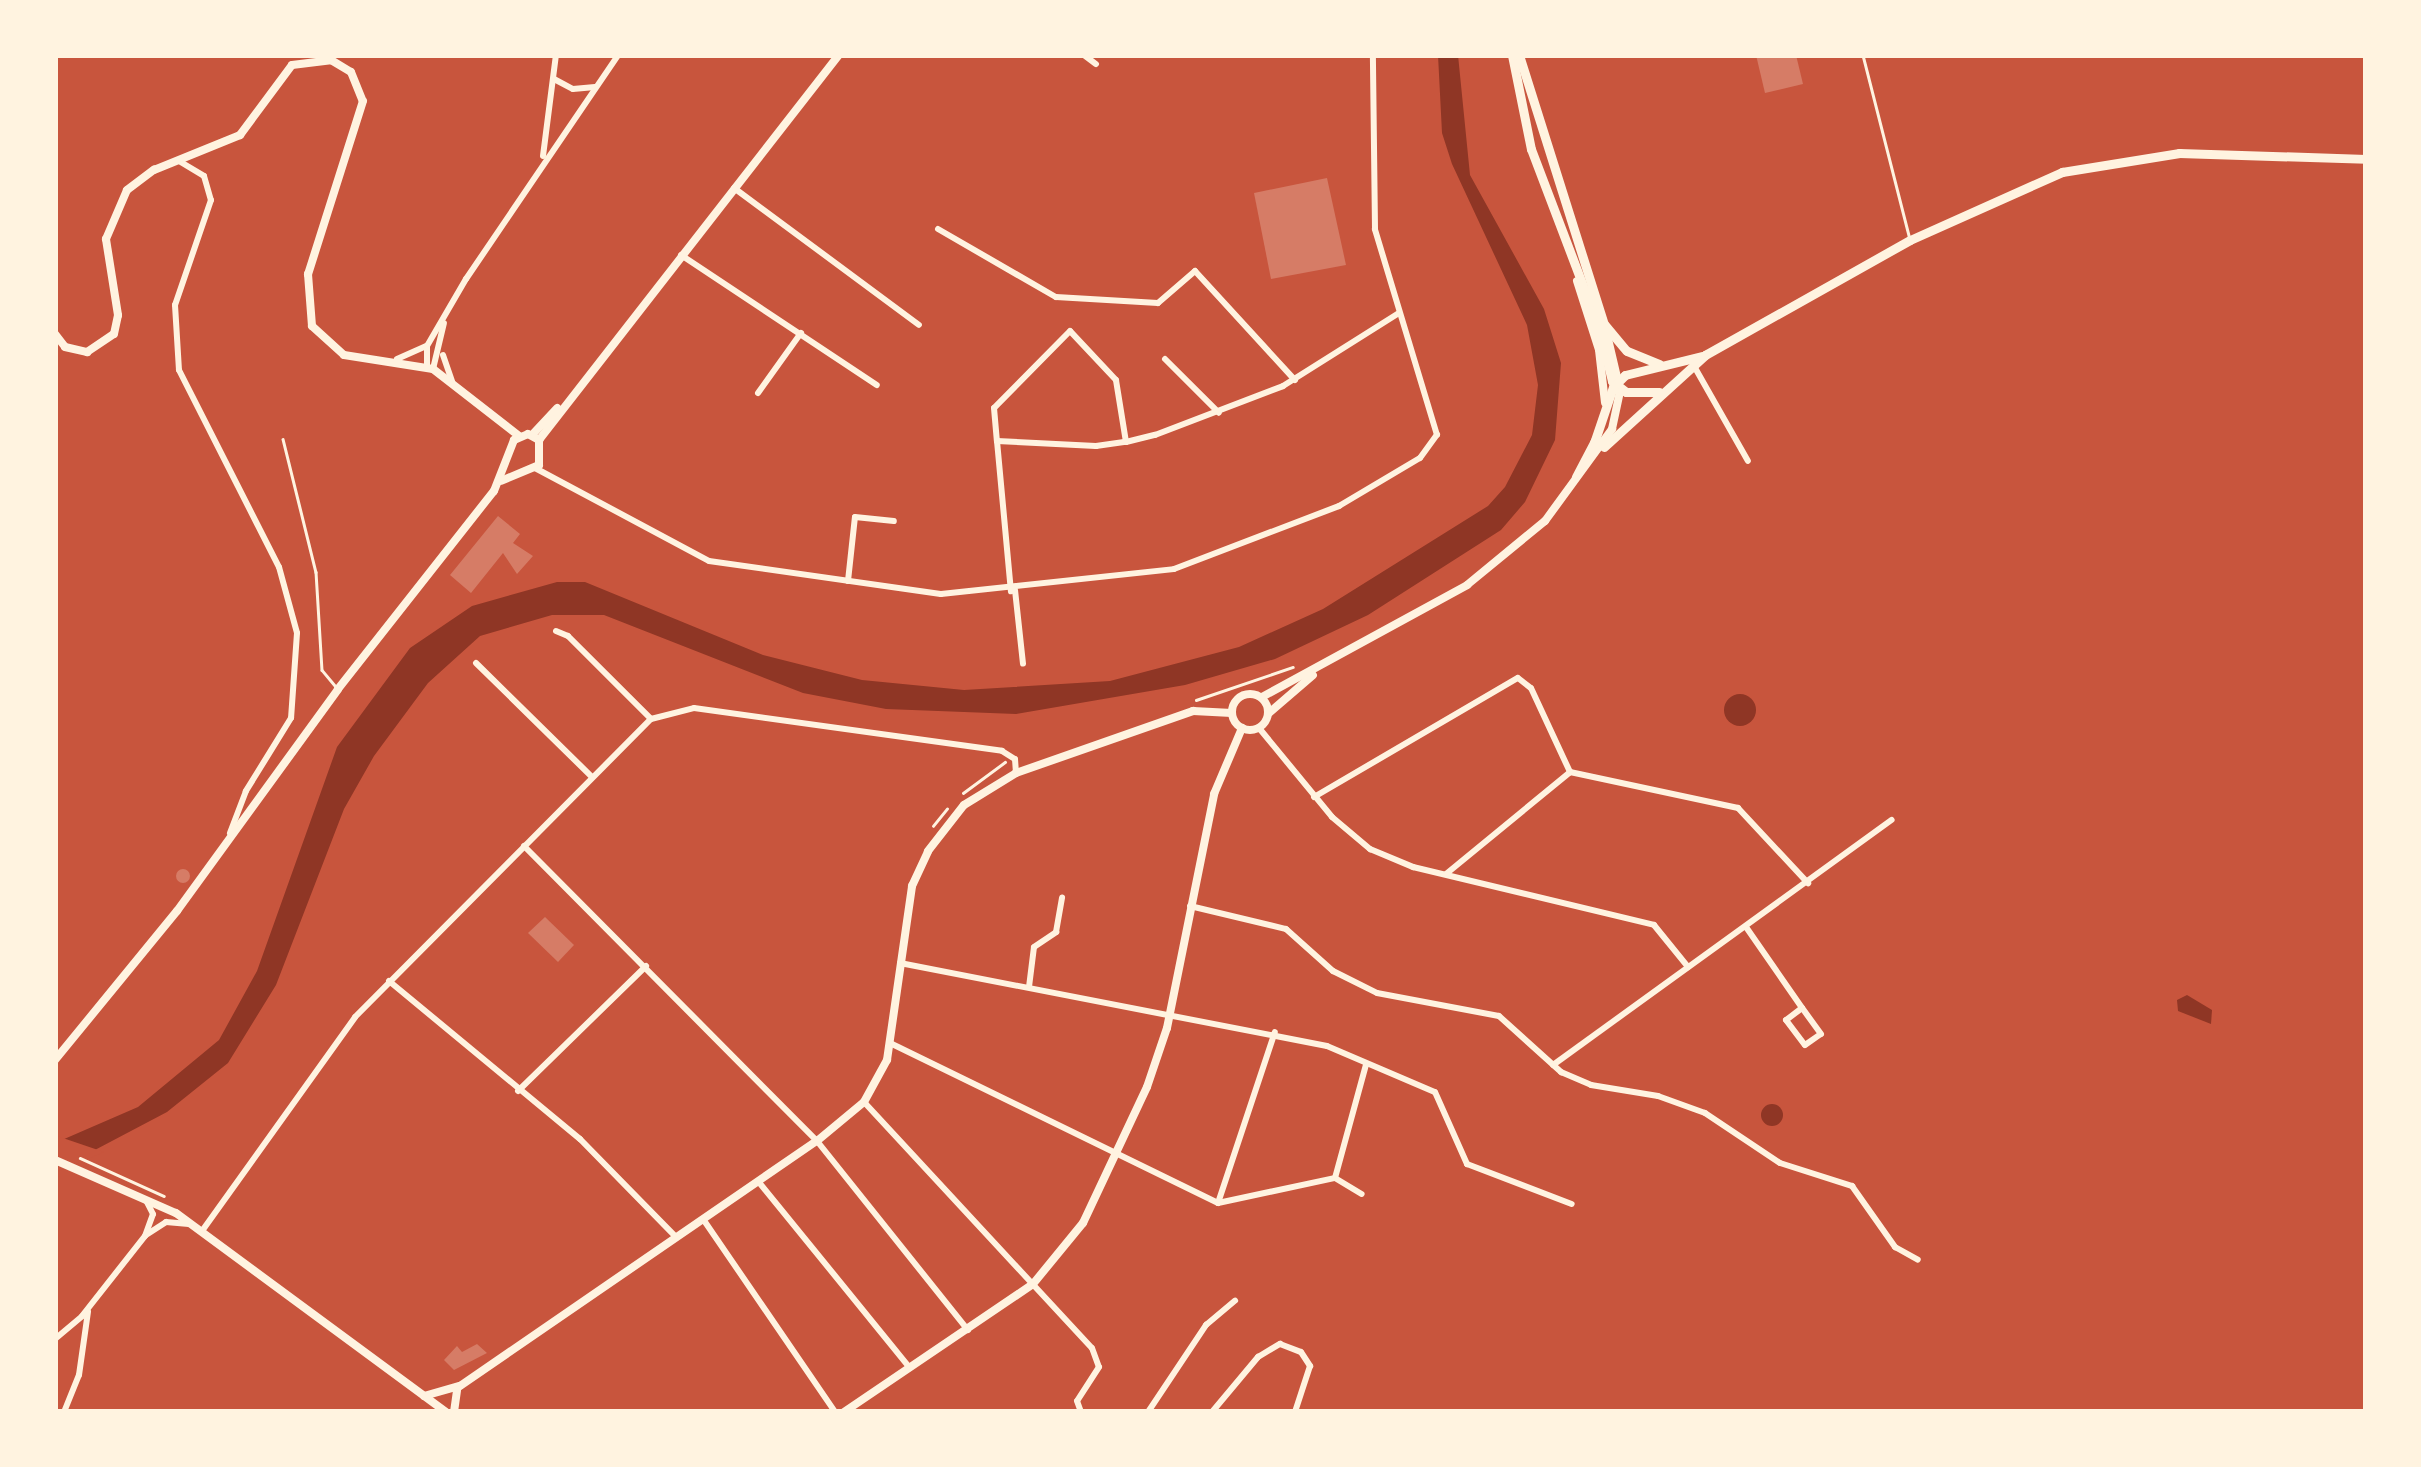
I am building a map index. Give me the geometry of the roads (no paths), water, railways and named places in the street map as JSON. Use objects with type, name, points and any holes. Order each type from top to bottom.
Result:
[{"type":"main road","points":[[1516,55],[1525,130],[1572,268],[1618,385],[1599,445]]},
{"type":"main road","points":[[1516,55],[1604,324],[1627,350],[1660,364]]},
{"type":"main road","points":[[1599,445],[1704,356],[1910,240],[2030,184],[2110,160],[2179,152],[2366,159]]},
{"type":"main road","points":[[1618,385],[1660,364],[1704,356]]},
{"type":"main road","points":[[1618,385],[1662,392]]},
{"type":"street","points":[[542,162],[556,55]]},
{"type":"street","points":[[397,360],[428,346],[542,162],[618,55]]},
{"type":"street","points":[[538,464],[536,438],[838,55]]},
{"type":"street","points":[[1084,55],[1096,64]]},
{"type":"street","points":[[538,464],[709,561],[941,594],[1013,590],[1194,564],[1339,506],[1420,458],[1435,442],[1436,421],[1375,229],[1373,58],[1362,55]]},
{"type":"street","points":[[55,334],[80,352],[109,342],[118,315],[108,227],[134,182],[240,134],[292,65],[318,58],[345,67],[360,86],[362,109],[308,274],[305,308],[318,335],[334,350],[352,358],[397,360],[430,368],[516,438],[536,438]]},
{"type":"street","points":[[554,80],[573,88],[595,87]]},
{"type":"street","points":[[179,162],[204,176],[211,200],[175,305],[179,370],[279,567],[297,632],[291,718],[246,791],[228,842]]},
{"type":"street","points":[[733,188],[918,325]]},
{"type":"street","points":[[938,230],[1056,297],[1158,303],[1196,272],[1296,380]]},
{"type":"street","points":[[680,254],[878,385]]},
{"type":"street","points":[[1232,712],[1240,697],[1262,697],[1320,669],[1492,568],[1562,502],[1599,445],[1604,374],[1572,268]]},
{"type":"street","points":[[997,441],[1126,442],[1218,413],[1296,380],[1399,313]]},
{"type":"street","points":[[444,322],[442,349],[455,387]]},
{"type":"street","points":[[1604,324],[1618,385]]},
{"type":"street","points":[[1022,664],[996,403],[1070,332],[1116,380],[1126,442]]},
{"type":"street","points":[[758,393],[800,333]]},
{"type":"street","points":[[428,346],[430,368]]},
{"type":"street","points":[[430,368],[442,349]]},
{"type":"street","points":[[1165,360],[1218,413]]},
{"type":"street","points":[[1694,365],[1748,460]]},
{"type":"street","points":[[55,1058],[228,842],[338,689],[501,481],[516,438]]},
{"type":"street","points":[[509,454],[524,470]]},
{"type":"street","points":[[501,481],[538,464]]},
{"type":"street","points":[[848,581],[855,517],[894,521]]},
{"type":"street","points":[[556,631],[568,636],[651,718]]},
{"type":"street","points":[[476,663],[591,776]]},
{"type":"street","points":[[1259,728],[1268,713],[1320,669]]},
{"type":"street","points":[[1314,798],[1515,679],[1530,688],[1570,772]]},
{"type":"street","points":[[1262,697],[1268,713]]},
{"type":"street","points":[[202,1231],[344,1032],[651,718],[694,708],[1002,750],[1016,760],[1016,773]]},
{"type":"street","points":[[424,1396],[460,1386],[817,1142],[864,1102],[890,1044],[909,895],[928,851],[964,806],[1016,773],[1204,708],[1232,712],[1242,728]]},
{"type":"street","points":[[1242,728],[1259,728]]},
{"type":"street","points":[[844,1412],[1033,1284],[1071,1243],[1148,1086],[1170,1012],[1214,794],[1242,728]]},
{"type":"street","points":[[1259,728],[1314,798],[1370,848],[1445,875],[1654,925],[1688,968]]},
{"type":"street","points":[[1445,875],[1570,772]]},
{"type":"street","points":[[1570,772],[1738,808],[1808,882]]},
{"type":"street","points":[[1553,1065],[1892,820]]},
{"type":"street","points":[[524,846],[817,1142],[968,1330]]},
{"type":"street","points":[[1029,987],[1034,947],[1056,932],[1062,898]]},
{"type":"street","points":[[1190,906],[1286,929],[1333,971],[1377,994],[1499,1016],[1553,1065],[1598,1088],[1678,1102],[1780,1163],[1846,1182],[1895,1247],[1918,1260]]},
{"type":"street","points":[[1746,927],[1820,1034],[1805,1045],[1786,1020],[1802,1008]]},
{"type":"street","points":[[900,963],[1275,1032],[1440,1096],[1467,1164],[1572,1204]]},
{"type":"street","points":[[518,1091],[646,966]]},
{"type":"street","points":[[389,982],[580,1138],[676,1237]]},
{"type":"street","points":[[1218,1203],[1275,1032]]},
{"type":"street","points":[[890,1044],[1218,1203],[1335,1178],[1362,1194]]},
{"type":"street","points":[[1335,1178],[1366,1065]]},
{"type":"street","points":[[864,1102],[1096,1354],[1099,1367],[1077,1401],[1081,1412]]},
{"type":"street","points":[[55,1160],[135,1192],[202,1231],[446,1412]]},
{"type":"street","points":[[758,1181],[910,1368]]},
{"type":"street","points":[[135,1192],[153,1214],[145,1236]]},
{"type":"street","points":[[703,1219],[835,1412]]},
{"type":"street","points":[[55,1339],[91,1304],[145,1236],[166,1222],[190,1224]]},
{"type":"street","points":[[1148,1412],[1206,1325],[1235,1301]]},
{"type":"street","points":[[64,1412],[80,1375],[91,1304]]},
{"type":"street","points":[[1212,1412],[1258,1357],[1280,1344],[1300,1352],[1310,1366],[1295,1412]]},
{"type":"street","points":[[454,1412],[460,1386]]},
{"type":"lane","points":[[1863,55],[1910,240]]},
{"type":"lane","points":[[283,439],[316,572],[322,670],[338,689]]}]
